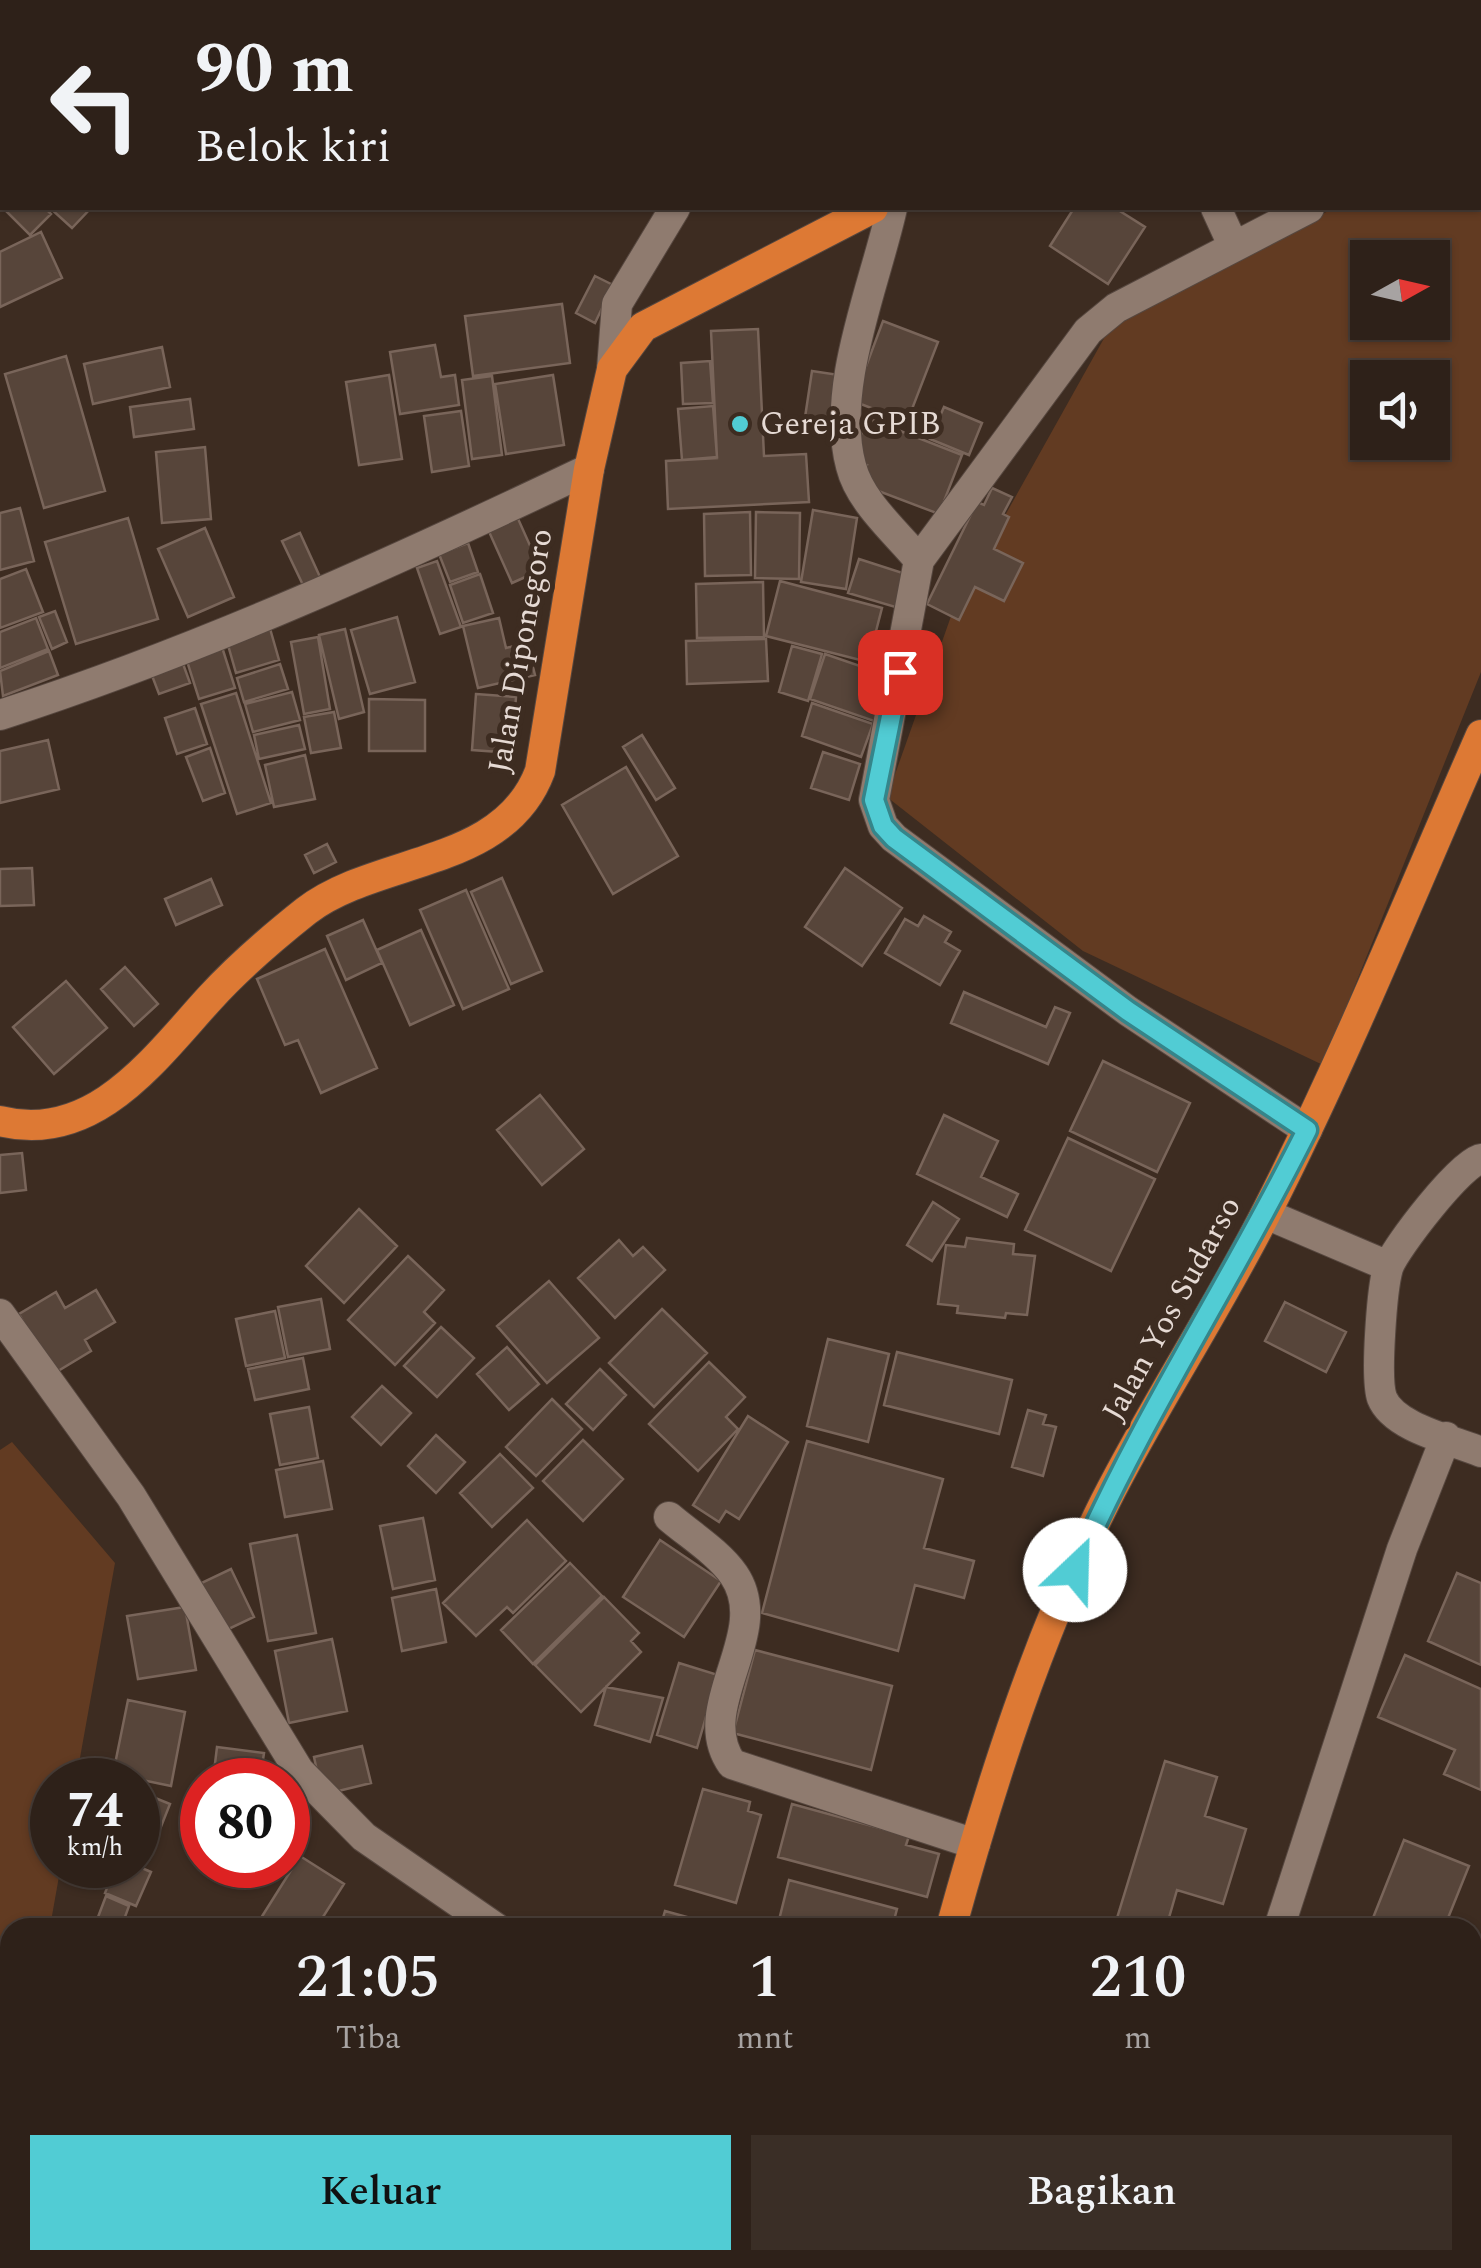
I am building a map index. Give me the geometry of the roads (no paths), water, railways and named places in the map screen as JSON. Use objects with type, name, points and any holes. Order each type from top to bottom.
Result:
[{"type":"highway","name":"Jalan Diponegoro","points":[[0,1121],[46,1124],[78,1116],[108,1102],[144,1073],[261,946],[320,900],[455,850],[515,814],[532,793],[540,771],[589,470],[612,369],[643,327],[659,317],[870,210]]},
{"type":"highway","name":"Jalan Yos Sudarso","points":[[955,1918],[974,1844],[1046,1638],[1105,1502],[1266,1214],[1481,736]]},
{"type":"street","points":[[612,369],[617,304],[674,210]]},
{"type":"street","points":[[891,210],[845,392],[849,448],[851,467],[868,501],[919,560]]},
{"type":"street","points":[[1217,210],[1233,246]]},
{"type":"street","points":[[1305,210],[1116,308],[1088,331],[919,560],[874,800],[883,826],[894,838],[1128,1011],[1307,1130]]},
{"type":"street","points":[[0,715],[107,681],[331,591],[589,470]]},
{"type":"street","points":[[1481,1159],[1460,1169],[1388,1266],[1379,1377],[1382,1398],[1394,1415],[1481,1452]]},
{"type":"street","points":[[1266,1214],[1388,1266]]},
{"type":"street","points":[[0,1314],[130,1496],[300,1771],[364,1838],[481,1918]]},
{"type":"street","points":[[1283,1918],[1402,1549],[1446,1437]]},
{"type":"street","points":[[669,1517],[732,1571],[745,1601],[744,1626],[719,1722],[720,1739],[732,1764],[974,1844]]},
{"type":"place","name":"Gereja GPIB","points":[[740,424]]}]
